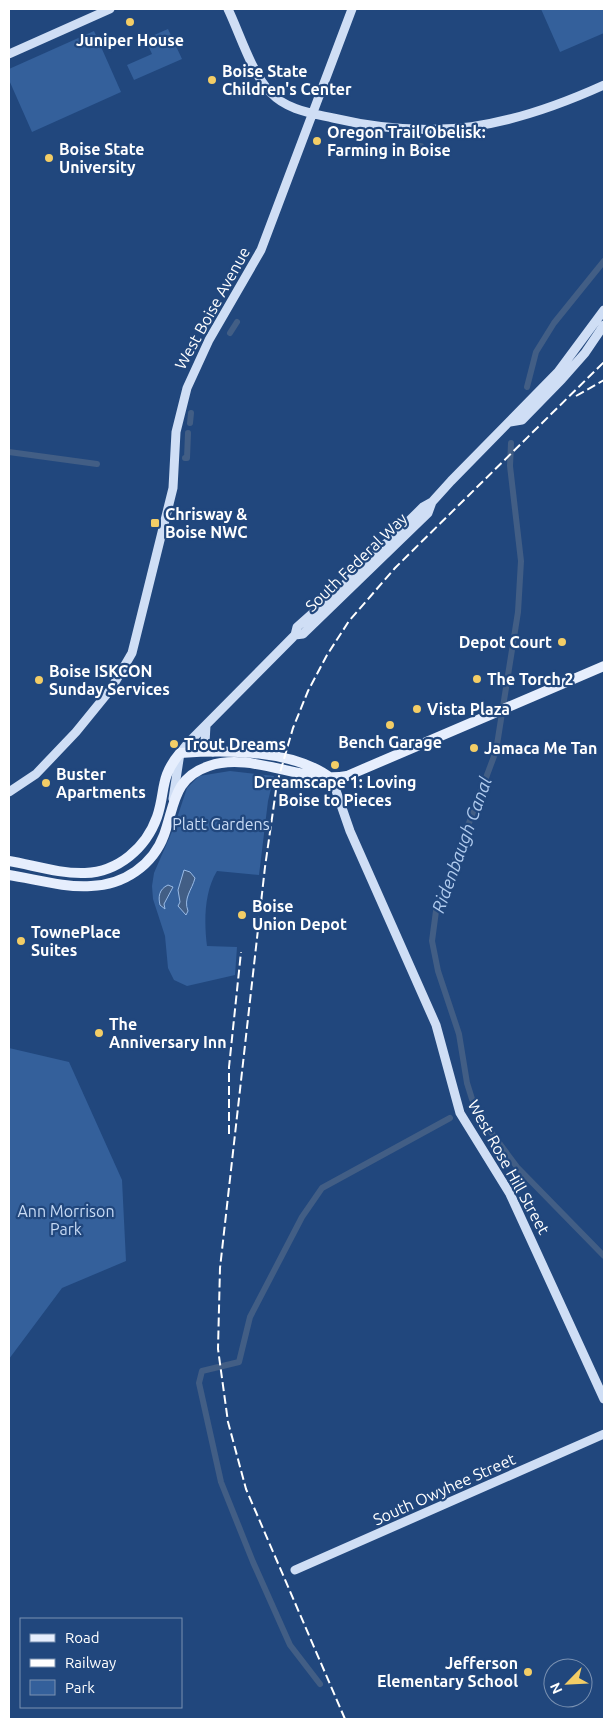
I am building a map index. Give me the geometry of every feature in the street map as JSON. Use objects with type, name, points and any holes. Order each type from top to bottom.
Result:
[{"type":"main road","points":[[9,875],[91,886],[113,883],[133,874],[152,857],[164,835],[172,802],[185,779],[210,765],[250,764],[287,769],[318,778],[332,779],[347,776],[385,762],[604,666]]},
{"type":"main road","points":[[9,861],[85,873],[100,870],[126,859],[144,842],[154,823],[164,777],[180,754],[213,752],[272,756],[318,768],[332,779]]},
{"type":"street","points":[[9,54],[110,9]]},
{"type":"street","points":[[228,9],[265,86],[279,100],[313,114],[380,127],[439,130],[480,126],[520,118],[562,104],[604,85]]},
{"type":"street","name":"West Boise Avenue","points":[[9,792],[36,774],[76,732],[111,689],[132,653],[173,488],[176,432],[186,388],[209,340],[261,250],[352,9]]},
{"type":"street","name":"South Federal Way","points":[[180,754],[294,635],[297,627],[342,587],[423,507],[432,502],[558,372],[604,310]]},
{"type":"street","name":"South Federal Way","points":[[510,422],[522,420],[562,379],[585,352],[604,325]]},
{"type":"street","points":[[206,725],[206,743],[213,752]]},
{"type":"street","points":[[172,802],[180,754]]},
{"type":"street","name":"West Rose Hill Street","points":[[332,779],[350,832],[436,1025],[460,1113],[510,1194],[604,1399]]},
{"type":"street","name":"South Owyhee Street","points":[[295,1570],[604,1434]]},
{"type":"green space","points":[[541,9],[604,9],[604,33],[560,52]]},
{"type":"green space","points":[[168,29],[182,59],[134,80],[127,65],[152,54],[145,39]]},
{"type":"green space","points":[[94,31],[121,92],[32,132],[9,80],[9,69]]},
{"type":"green space","name":"Platt Gardens","points":[[230,771],[274,776],[268,801],[259,875],[217,871],[207,898],[205,928],[207,946],[237,947],[235,975],[187,986],[174,980],[168,968],[165,936],[153,899],[154,873],[174,827],[187,788],[199,776]]},
{"type":"green space","name":"Ann Morrison Park","points":[[9,1048],[69,1062],[122,1180],[126,1261],[62,1288],[9,1359]]},
{"type":"shaded area","points":[[184,870],[190,872],[195,878],[187,898],[188,911],[186,915],[178,906],[180,902],[178,890]]},
{"type":"shaded area","points":[[168,885],[173,887],[164,904],[165,909],[160,905],[159,896],[161,891]]},
{"type":"waterway","points":[[411,155],[418,146],[421,146]]},
{"type":"waterway","name":"Ridenbaugh Canal","points":[[527,387],[536,352],[554,323],[604,261]]},
{"type":"waterway","points":[[230,333],[237,322]]},
{"type":"waterway","points":[[190,423],[191,413]]},
{"type":"waterway","points":[[185,458],[187,458],[188,433]]},
{"type":"waterway","name":"Ridenbaugh Canal","points":[[511,443],[510,466],[521,561],[518,612],[496,751],[436,911],[432,941],[438,971],[459,1034],[467,1083],[472,1099],[485,1124],[517,1167],[604,1256]]},
{"type":"waterway","points":[[9,452],[97,464]]},
{"type":"waterway","points":[[320,1684],[290,1645],[253,1562],[221,1482],[199,1383],[202,1371],[239,1362],[250,1317],[302,1217],[322,1188],[450,1118]]},
{"type":"railway","points":[[345,1719],[246,1489],[228,1422],[218,1349],[220,1268],[265,867],[277,783],[293,728],[308,691],[327,655],[349,621],[395,568],[604,362]]},
{"type":"railway","points":[[576,396],[604,380]]},
{"type":"railway","points":[[229,1134],[229,1067],[241,952]]},
{"type":"place","name":"Juniper House","points":[[130,22]]},
{"type":"place","name":"Boise State Children's Center","points":[[212,80]]},
{"type":"place","name":"Oregon Trail Obelisk: Farming in Boise","points":[[317,141]]},
{"type":"place","name":"Boise State University","points":[[49,158]]},
{"type":"place","name":"Chrisway & Boise NWC","points":[[155,523]]},
{"type":"place","name":"Depot Court","points":[[562,642]]},
{"type":"place","name":"The Torch 2","points":[[477,679]]},
{"type":"place","name":"Boise ISKCON Sunday Services","points":[[39,680]]},
{"type":"place","name":"Vista Plaza","points":[[417,709]]},
{"type":"place","name":"Bench Garage","points":[[390,725]]},
{"type":"place","name":"Trout Dreams","points":[[174,744]]},
{"type":"place","name":"Jamaca Me Tan","points":[[474,748]]},
{"type":"place","name":"Dreamscape 1: Loving Boise to Pieces","points":[[335,765]]},
{"type":"place","name":"Buster Apartments","points":[[46,783]]},
{"type":"place","name":"Boise Union Depot","points":[[242,915]]},
{"type":"place","name":"TownePlace Suites","points":[[21,941]]},
{"type":"place","name":"The Anniversary Inn","points":[[99,1033]]},
{"type":"place","name":"Jefferson Elementary School","points":[[528,1672]]}]
